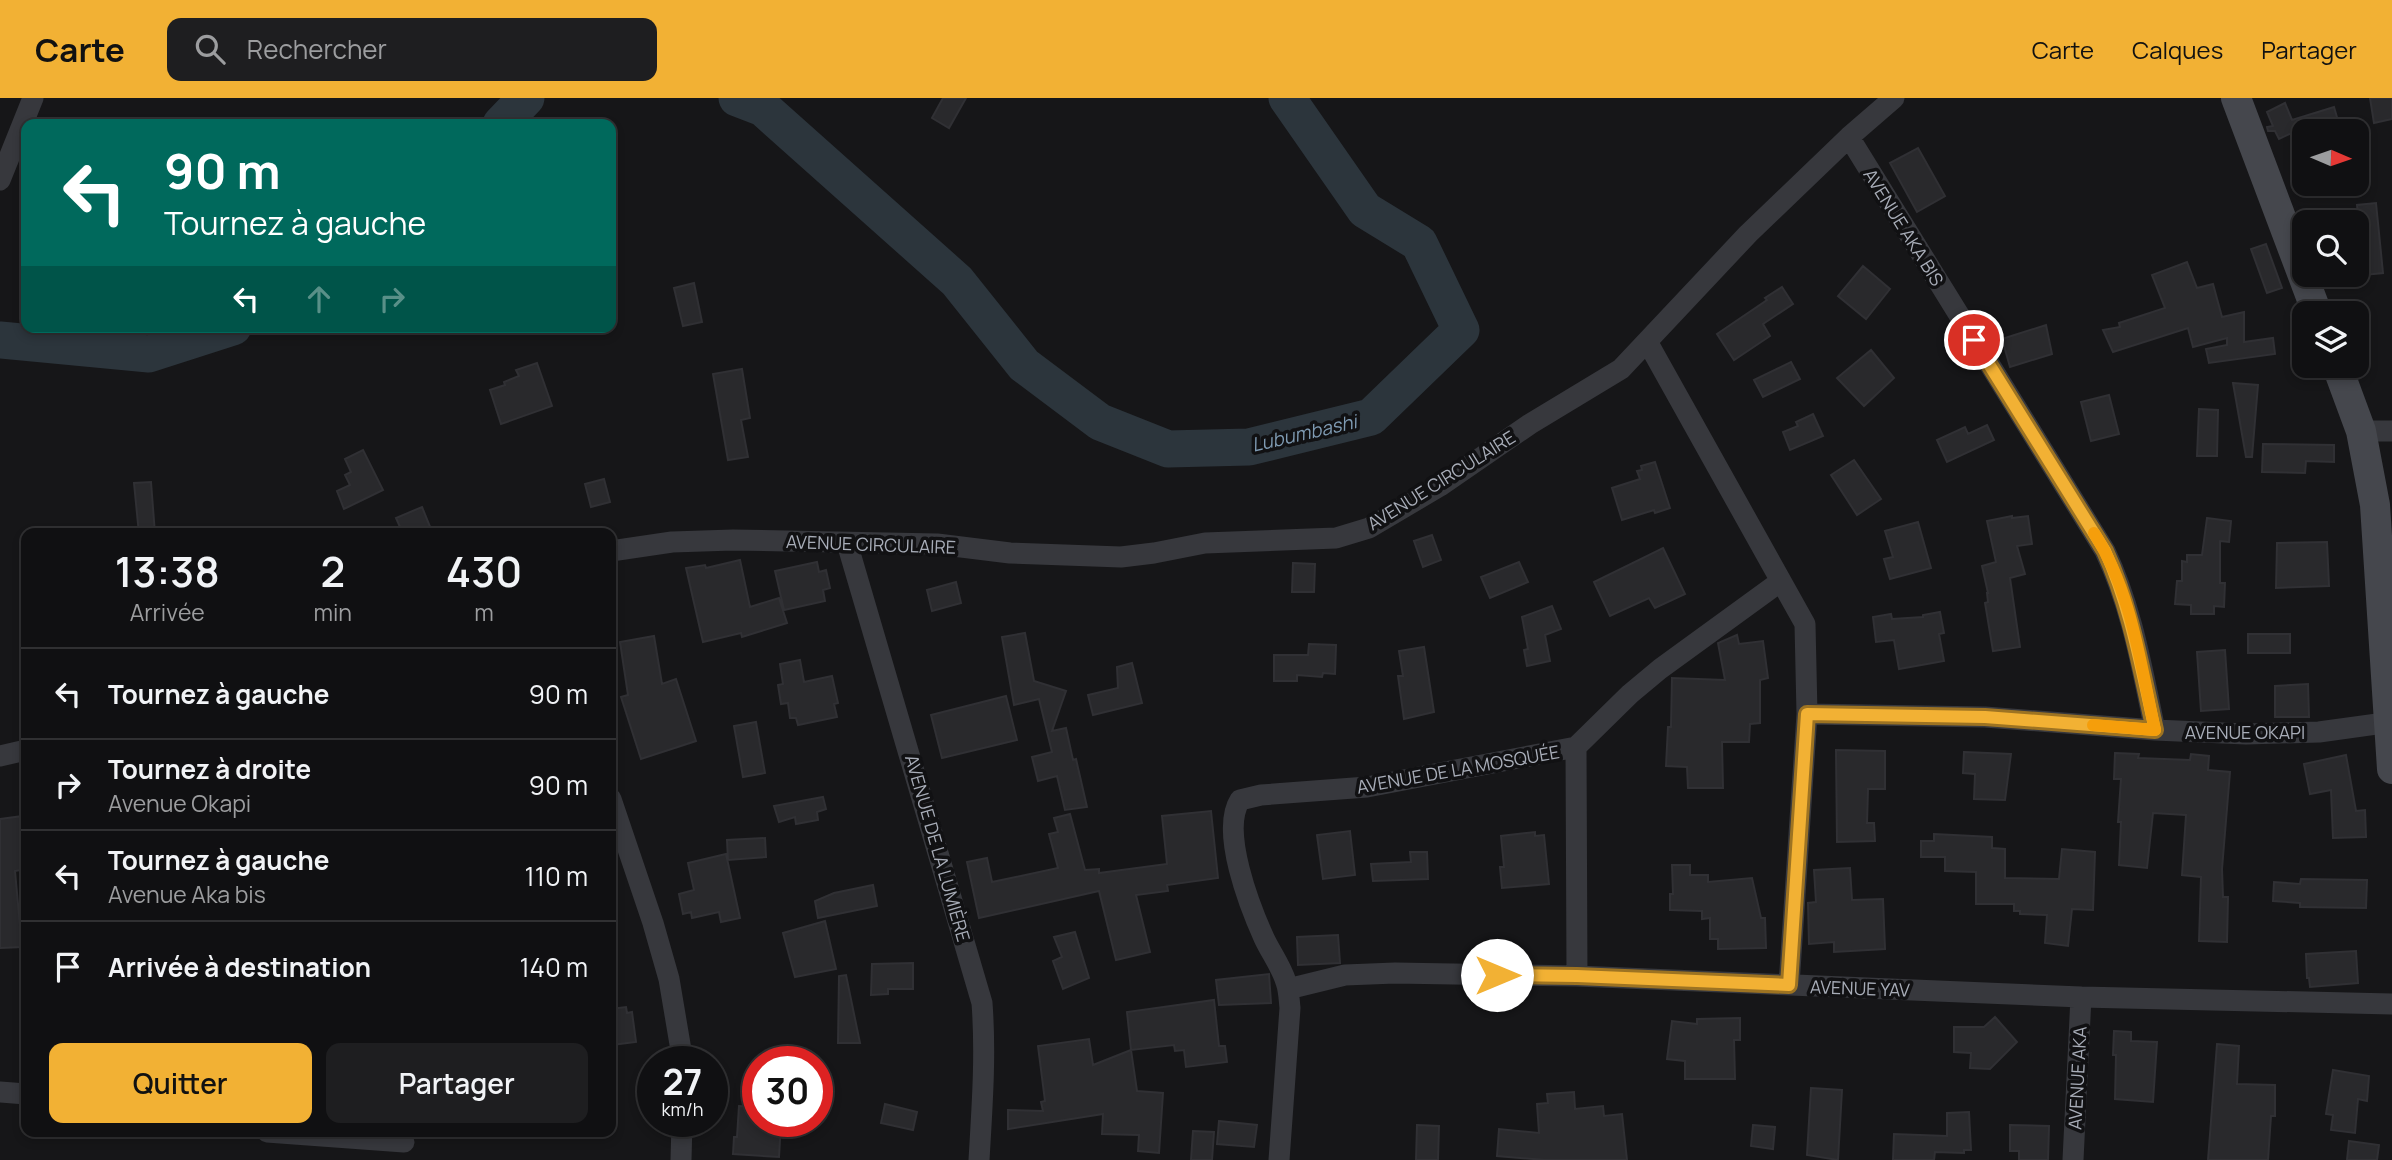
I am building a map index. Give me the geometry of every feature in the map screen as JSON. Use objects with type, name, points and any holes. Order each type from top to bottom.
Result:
[{"type":"street","points":[[25,119],[33,98]]},
{"type":"street","name":"AVENUE CIRCULAIRE","points":[[616,550],[673,542],[733,540],[936,544],[1010,553],[1121,557],[1205,543],[1336,538],[1369,528],[1440,486],[1530,424],[1610,377],[1648,343],[1748,234],[1849,137],[1894,98]]},
{"type":"street","points":[[2236,98],[2312,301]]},
{"type":"street","points":[[0,180],[21,128]]},
{"type":"street","name":"AVENUE AKA BIS","points":[[1849,137],[2105,551],[2131,620],[2155,730]]},
{"type":"street","points":[[1648,343],[1803,619],[1806,631],[1807,714],[1789,985]]},
{"type":"street","points":[[2341,378],[2361,431],[2375,505],[2392,769]]},
{"type":"street","points":[[2361,431],[2392,431]]},
{"type":"street","name":"AVENUE DE LA LUMIÈRE","points":[[847,543],[982,1003],[985,1064],[979,1160]]},
{"type":"street","name":"AVENUE DE LA MOSQUÉE","points":[[1279,1160],[1290,1008],[1288,989],[1283,973],[1261,930],[1243,881],[1232,817],[1240,800],[1261,794],[1367,787],[1431,777],[1576,747],[1660,669],[1781,581]]},
{"type":"street","name":"AVENUE OKAPI","points":[[1807,714],[1985,717],[2246,734],[2319,732],[2391,722]]},
{"type":"street","points":[[1576,747],[1577,976]]},
{"type":"street","points":[[0,756],[21,751]]},
{"type":"street","points":[[616,814],[663,957],[681,1046]]},
{"type":"street","name":"AVENUE YAV","points":[[1288,989],[1345,975],[1395,973],[1577,976],[2081,997],[2392,1004]]},
{"type":"street","name":"AVENUE AKA","points":[[2073,1160],[2081,997]]},
{"type":"street","points":[[0,1092],[21,1094]]},
{"type":"street","points":[[319,1137],[403,1145]]},
{"type":"street","points":[[681,1160],[682,1137]]},
{"type":"building","points":[[943,98],[966,98],[949,128],[932,118]]},
{"type":"building","points":[[2370,98],[2392,98],[2392,119],[2374,123]]},
{"type":"building","points":[[2285,103],[2292,120],[2292,133],[2279,139],[2275,131],[2268,131],[2267,127],[2273,126],[2267,112]]},
{"type":"building","points":[[2334,107],[2338,119],[2295,119]]},
{"type":"building","points":[[1918,148],[1945,196],[1917,212],[1890,163]]},
{"type":"building","points":[[2376,203],[2383,273],[2369,274],[2369,210],[2358,210],[2357,205]]},
{"type":"building","points":[[2266,244],[2282,288],[2267,293],[2251,249]]},
{"type":"building","points":[[2187,262],[2197,288],[2213,284],[2222,317],[2244,312],[2244,342],[2273,338],[2275,354],[2209,363],[2206,349],[2227,345],[2227,338],[2193,347],[2188,328],[2113,352],[2103,330],[2120,327],[2119,323],[2165,308],[2152,275]]},
{"type":"building","points":[[1863,266],[1890,289],[1866,319],[1838,296]]},
{"type":"building","points":[[694,283],[702,322],[683,326],[674,288]]},
{"type":"building","points":[[1782,287],[1793,304],[1763,324],[1770,336],[1734,360],[1717,334]]},
{"type":"building","points":[[2046,325],[2052,354],[2010,367],[2002,339]]},
{"type":"building","points":[[1871,350],[1894,378],[1864,406],[1837,378]]},
{"type":"building","points":[[1791,362],[1800,379],[1763,397],[1754,380]]},
{"type":"building","points":[[537,363],[552,406],[501,424],[490,390],[519,376],[516,370]]},
{"type":"building","points":[[742,369],[750,418],[741,420],[748,457],[728,460],[713,374]]},
{"type":"building","points":[[2233,383],[2258,385],[2252,457],[2246,457]]},
{"type":"building","points":[[2109,395],[2119,434],[2091,441],[2081,402]]},
{"type":"building","points":[[2199,409],[2218,410],[2217,456],[2197,456]]},
{"type":"building","points":[[1813,414],[1823,436],[1790,450],[1783,432],[1798,426],[1796,422]]},
{"type":"building","points":[[1987,425],[1994,440],[1947,462],[1937,440],[1965,427],[1968,434]]},
{"type":"building","points":[[2263,444],[2334,445],[2334,462],[2306,461],[2305,473],[2262,472]]},
{"type":"building","points":[[363,450],[383,490],[344,509],[337,491],[350,485],[345,475],[351,472],[345,459]]},
{"type":"building","points":[[1854,460],[1881,499],[1857,515],[1831,475]]},
{"type":"building","points":[[1655,462],[1670,508],[1622,520],[1612,488],[1640,479],[1637,471],[1642,470],[1641,466]]},
{"type":"building","points":[[604,479],[610,502],[591,507],[585,484]]},
{"type":"building","points":[[151,482],[155,528],[138,528],[134,483]]},
{"type":"building","points":[[422,507],[431,528],[400,528],[396,518]]},
{"type":"building","points":[[2028,516],[2032,544],[2017,546],[2025,574],[2010,578],[2020,647],[1993,651],[1985,603],[1988,602],[1988,593],[1982,566],[1996,562],[1987,521]]},
{"type":"building","points":[[2207,518],[2231,521],[2229,542],[2220,541],[2220,583],[2225,583],[2224,607],[2214,606],[2214,614],[2191,614],[2191,605],[2175,604],[2177,581],[2182,581],[2182,561],[2187,562],[2187,555],[2202,555]]},
{"type":"building","points":[[1918,522],[1931,568],[1890,579],[1884,559],[1893,557],[1885,531]]},
{"type":"building","points":[[1432,535],[1441,560],[1423,567],[1414,541]]},
{"type":"building","points":[[2327,542],[2329,586],[2276,588],[2277,543]]},
{"type":"building","points":[[1663,548],[1685,594],[1655,608],[1649,598],[1610,616],[1594,582]]},
{"type":"building","points":[[740,560],[750,607],[779,598],[787,623],[742,637],[741,633],[703,642],[686,568],[705,565],[706,568]]},
{"type":"building","points":[[817,562],[819,572],[826,570],[830,588],[823,590],[825,601],[784,610],[775,571]]},
{"type":"building","points":[[1519,562],[1528,582],[1490,598],[1481,577]]},
{"type":"building","points":[[1293,563],[1315,564],[1314,592],[1292,592]]},
{"type":"building","points":[[956,582],[961,603],[932,611],[927,590]]},
{"type":"building","points":[[1552,606],[1561,629],[1545,635],[1550,661],[1527,666],[1524,650],[1528,649],[1522,617]]},
{"type":"building","points":[[1940,612],[1944,633],[1939,634],[1944,661],[1899,669],[1894,640],[1876,642],[1873,617],[1891,614],[1892,619],[1923,617]]},
{"type":"building","points":[[1025,633],[1034,681],[1066,691],[1052,731],[1066,728],[1087,807],[1065,810],[1057,776],[1038,781],[1032,757],[1052,752],[1039,699],[1014,705],[1002,637]]},
{"type":"building","points":[[2248,634],[2290,634],[2290,653],[2248,653]]},
{"type":"building","points":[[1737,635],[1739,644],[1763,641],[1768,678],[1760,680],[1760,723],[1750,724],[1749,742],[1722,742],[1723,788],[1688,788],[1687,767],[1666,766],[1668,727],[1671,727],[1672,678],[1725,680],[1718,643]]},
{"type":"building","points":[[654,636],[662,684],[676,679],[696,741],[641,759],[621,697],[628,695],[620,642]]},
{"type":"building","points":[[1309,644],[1336,645],[1335,674],[1323,673],[1322,677],[1297,675],[1297,681],[1274,681],[1274,655],[1308,655]]},
{"type":"building","points":[[1424,647],[1434,712],[1404,719],[1398,676],[1403,676],[1399,651]]},
{"type":"building","points":[[2225,650],[2229,709],[2201,711],[2197,652]]},
{"type":"building","points":[[800,660],[804,682],[832,676],[838,703],[834,704],[837,717],[798,725],[796,718],[790,718],[788,703],[781,704],[778,685],[783,684],[780,664]]},
{"type":"building","points":[[1132,663],[1142,703],[1093,715],[1088,695],[1118,688],[1117,667]]},
{"type":"building","points":[[2308,684],[2309,717],[2275,717],[2275,686]]},
{"type":"building","points":[[1006,696],[1017,740],[942,758],[931,715]]},
{"type":"building","points":[[756,722],[765,773],[743,777],[734,726]]},
{"type":"building","points":[[1836,750],[1885,751],[1885,789],[1868,789],[1867,823],[1874,823],[1875,841],[1837,842]]},
{"type":"building","points":[[1964,752],[2011,754],[2005,800],[1974,799],[1975,774],[1963,773]]},
{"type":"building","points":[[2115,753],[2139,754],[2138,758],[2190,760],[2191,754],[2209,756],[2208,770],[2230,772],[2222,869],[2223,897],[2228,897],[2227,942],[2199,941],[2201,877],[2182,875],[2186,815],[2153,813],[2147,868],[2119,865],[2121,779],[2114,779]]},
{"type":"building","points":[[2346,755],[2356,811],[2365,810],[2366,837],[2333,838],[2331,790],[2310,794],[2304,764]]},
{"type":"building","points":[[823,797],[826,809],[817,812],[818,820],[796,824],[795,817],[779,822],[774,806]]},
{"type":"building","points":[[1211,811],[1218,878],[1167,885],[1168,891],[1136,895],[1150,952],[1116,960],[1099,891],[979,918],[967,862],[987,858],[992,882],[1058,868],[1049,834],[1058,832],[1054,818],[1070,814],[1085,870],[1099,869],[1099,873],[1167,864],[1162,816]]},
{"type":"building","points":[[21,816],[21,870],[15,871],[21,947],[0,948],[0,819]]},
{"type":"building","points":[[1350,831],[1355,875],[1323,879],[1317,835]]},
{"type":"building","points":[[1535,832],[1535,836],[1544,835],[1549,884],[1502,888],[1500,867],[1504,867],[1501,836]]},
{"type":"building","points":[[1934,834],[1992,837],[1992,848],[2005,849],[2005,878],[2059,879],[2062,849],[2095,852],[2093,910],[2072,909],[2068,946],[2045,943],[2047,915],[2020,914],[2020,911],[2014,911],[2014,904],[1976,904],[1976,872],[1945,871],[1945,857],[1921,857],[1921,841],[1934,841]]},
{"type":"building","points":[[765,838],[766,857],[728,860],[727,840]]},
{"type":"building","points":[[1410,852],[1427,852],[1428,879],[1373,881],[1371,864],[1411,862]]},
{"type":"building","points":[[726,854],[740,918],[721,922],[719,912],[692,918],[691,912],[683,914],[679,894],[694,890],[688,863]]},
{"type":"building","points":[[1672,865],[1690,865],[1690,875],[1708,875],[1708,882],[1752,878],[1761,918],[1765,918],[1766,948],[1718,949],[1718,939],[1710,939],[1710,918],[1702,919],[1702,911],[1670,910],[1670,894],[1673,894]]},
{"type":"building","points":[[1850,868],[1852,900],[1883,899],[1885,949],[1834,952],[1834,942],[1809,944],[1808,903],[1816,902],[1814,870]]},
{"type":"building","points":[[2301,879],[2367,880],[2366,908],[2300,907],[2300,903],[2273,901],[2274,882],[2300,884]]},
{"type":"building","points":[[873,885],[877,906],[818,918],[815,901],[834,893]]},
{"type":"building","points":[[825,921],[836,969],[795,977],[783,933]]},
{"type":"building","points":[[1075,932],[1089,978],[1063,989],[1053,961],[1062,957],[1054,937]]},
{"type":"building","points":[[1338,935],[1340,963],[1298,965],[1297,937]]},
{"type":"building","points":[[2356,951],[2358,983],[2310,987],[2306,954]]},
{"type":"building","points":[[913,963],[913,989],[888,989],[888,994],[871,995],[872,964]]},
{"type":"building","points":[[1269,974],[1271,1003],[1219,1005],[1216,980]]},
{"type":"building","points":[[846,975],[860,1043],[838,1043],[839,976]]},
{"type":"building","points":[[1214,1000],[1219,1046],[1225,1046],[1227,1062],[1186,1067],[1184,1050],[1175,1051],[1174,1045],[1131,1050],[1127,1012]]},
{"type":"building","points":[[626,1007],[627,1013],[632,1012],[636,1042],[616,1044],[616,1008]]},
{"type":"building","points":[[1995,1017],[2017,1042],[1990,1069],[1970,1068],[1971,1053],[1954,1052],[1954,1027],[1984,1027]]},
{"type":"building","points":[[1740,1018],[1740,1040],[1734,1040],[1735,1079],[1685,1079],[1685,1061],[1667,1059],[1672,1021],[1697,1024],[1697,1019]]},
{"type":"building","points":[[2114,1031],[2131,1032],[2131,1041],[2157,1042],[2153,1102],[2115,1099]]},
{"type":"building","points":[[1089,1039],[1093,1065],[1131,1050],[1137,1091],[1163,1093],[1159,1153],[1138,1151],[1139,1135],[1102,1134],[1103,1114],[1008,1129],[1008,1110],[1043,1111],[1041,1102],[1045,1101],[1038,1046]]},
{"type":"building","points":[[2217,1044],[2239,1046],[2237,1084],[2275,1085],[2275,1116],[2271,1116],[2268,1160],[2208,1160]]},
{"type":"building","points":[[2333,1070],[2369,1076],[2367,1101],[2358,1099],[2355,1133],[2331,1130],[2333,1115],[2326,1114]]},
{"type":"building","points":[[1811,1088],[1842,1090],[1838,1160],[1807,1155]]},
{"type":"building","points":[[1574,1092],[1575,1109],[1603,1106],[1604,1116],[1622,1114],[1627,1160],[1545,1160],[1497,1156],[1499,1129],[1539,1133],[1537,1104],[1548,1103],[1547,1094]]},
{"type":"building","points":[[885,1104],[917,1112],[913,1130],[881,1123]]},
{"type":"building","points":[[739,1106],[742,1106],[742,1137],[780,1137],[779,1157],[733,1154],[734,1137],[737,1137]]},
{"type":"building","points":[[1969,1112],[1971,1150],[1964,1150],[1964,1153],[1935,1152],[1934,1160],[1893,1160],[1894,1134],[1947,1136],[1947,1113]]},
{"type":"building","points":[[1219,1121],[1257,1125],[1254,1147],[1217,1144]]},
{"type":"building","points":[[1417,1125],[1439,1126],[1438,1160],[1416,1160]]},
{"type":"building","points":[[1753,1125],[1775,1127],[1773,1149],[1751,1146]]},
{"type":"building","points":[[2010,1125],[2049,1126],[2048,1160],[2019,1160],[2019,1151],[2010,1151]]},
{"type":"building","points":[[1193,1131],[1214,1132],[1212,1160],[1191,1160]]},
{"type":"building","points":[[2349,1141],[2379,1145],[2377,1160],[2347,1160]]},
{"type":"waterway","name":"Lubumbashi","points":[[506,119],[526,98]]},
{"type":"waterway","name":"Lubumbashi","points":[[737,98],[763,108],[957,281],[1024,365],[1100,422],[1168,449],[1249,447],[1371,417],[1461,330],[1419,243],[1365,210],[1287,98]]},
{"type":"waterway","name":"Lubumbashi","points":[[0,340],[149,354],[214,333]]},
{"type":"slow traffic","points":[[2093,725],[2155,730],[2131,620],[2117,577],[2094,533]]},
{"type":"route","points":[[1497,975],[1789,985],[1807,714],[1985,717],[2155,730],[2131,620],[2105,551],[1974,340]]}]
